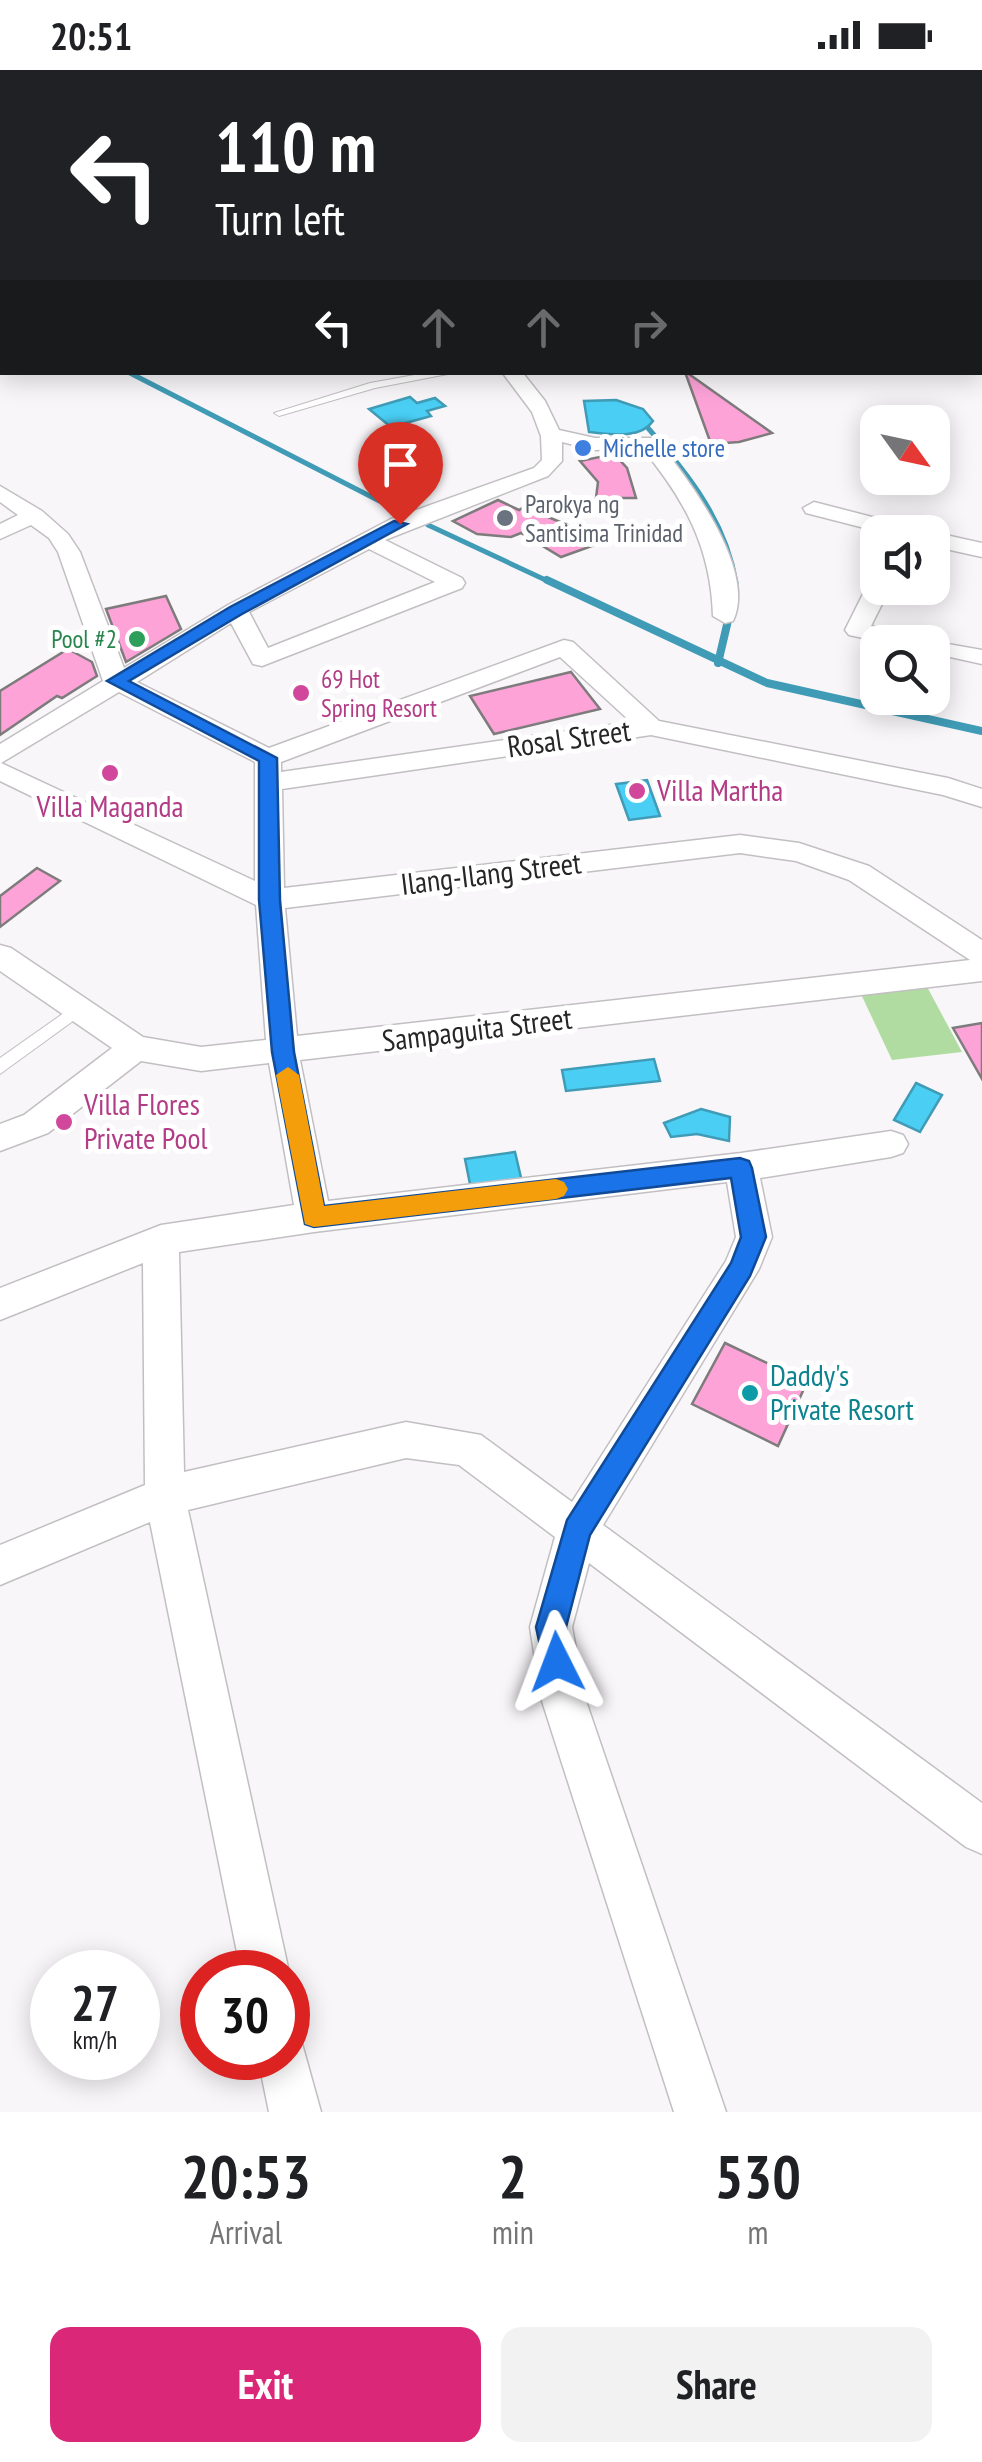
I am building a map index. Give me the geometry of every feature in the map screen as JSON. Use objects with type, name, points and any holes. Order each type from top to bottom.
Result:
[{"type":"street","points":[[0,755],[236,610],[409,519],[541,472],[552,461],[552,434],[532,394],[514,375]]},
{"type":"street","points":[[552,434],[595,444],[648,442],[675,475],[714,538],[726,586],[725,616]]},
{"type":"street","points":[[0,492],[58,534],[69,552],[116,681],[269,770]]},
{"type":"street","points":[[814,508],[860,521]]},
{"type":"street","points":[[0,532],[34,516]]},
{"type":"street","points":[[236,610],[262,658],[454,584],[370,541]]},
{"type":"street","points":[[950,543],[982,550]]},
{"type":"street","points":[[860,631],[857,630],[870,605]]},
{"type":"street","points":[[269,770],[564,647],[651,727]]},
{"type":"street","points":[[950,650],[982,657]]},
{"type":"street","name":"Rosal Street","points":[[269,770],[651,727],[948,787],[982,798]]},
{"type":"street","points":[[269,770],[270,900],[283,1052],[314,1217]]},
{"type":"street","points":[[0,771],[270,900]]},
{"type":"street","name":"Ilang-Ilang Street","points":[[270,900],[740,844],[799,852],[858,873],[982,954]]},
{"type":"street","name":"Sampaguita Street","points":[[0,956],[135,1048],[200,1060],[982,970]]},
{"type":"street","points":[[0,1138],[36,1124],[135,1048]]},
{"type":"street","points":[[0,1304],[161,1240],[314,1217],[740,1168],[891,1144]]},
{"type":"street","points":[[700,2112],[562,1698],[551,1627],[577,1530],[741,1268],[754,1237],[740,1168]]},
{"type":"street","points":[[161,1240],[165,1496],[260,1950]]},
{"type":"street","points":[[0,1565],[165,1496],[406,1440],[466,1448],[982,1831]]},
{"type":"street","points":[[288,2080],[295,2112]]},
{"type":"lane","points":[[279,414],[374,384],[433,375]]},
{"type":"lane","points":[[0,1067],[78,1008]]},
{"type":"green space","points":[[925,983],[962,1052],[892,1060],[860,992]]},
{"type":"water","points":[[410,397],[417,403],[435,398],[445,406],[427,411],[431,416],[391,427],[369,409]]},
{"type":"water","points":[[616,400],[643,409],[653,421],[632,433],[589,432],[584,401]]},
{"type":"water","points":[[647,780],[660,816],[629,820],[616,784]]},
{"type":"water","points":[[654,1059],[660,1081],[566,1091],[562,1070]]},
{"type":"water","points":[[916,1083],[942,1095],[920,1132],[894,1120]]},
{"type":"water","points":[[701,1109],[730,1117],[729,1141],[697,1134],[671,1137],[664,1123]]},
{"type":"water","points":[[515,1152],[522,1182],[471,1189],[465,1159]]},
{"type":"building","points":[[686,375],[772,433],[739,442],[711,444]]},
{"type":"building","points":[[614,454],[627,468],[636,498],[596,498],[598,482],[580,461]]},
{"type":"building","points":[[498,500],[606,541],[561,557],[521,533],[511,537],[477,534],[453,521]]},
{"type":"building","points":[[166,596],[181,629],[126,662],[106,609]]},
{"type":"building","points":[[68,649],[92,662],[97,676],[62,698],[57,696],[0,735],[0,691]]},
{"type":"building","points":[[571,672],[600,709],[494,734],[470,696]]},
{"type":"building","points":[[37,868],[60,881],[0,927],[0,896]]},
{"type":"building","points":[[982,1023],[982,1079],[953,1028]]},
{"type":"building","name":"Daddy's Private Resort","points":[[725,1343],[807,1382],[778,1446],[692,1404]]},
{"type":"waterway","points":[[134,375],[401,512]]},
{"type":"waterway","points":[[648,428],[691,481],[714,519],[736,583]]},
{"type":"waterway","points":[[428,525],[552,583]]},
{"type":"waterway","points":[[547,580],[719,660]]},
{"type":"waterway","points":[[719,660],[730,612]]},
{"type":"waterway","points":[[719,660],[767,683],[982,731]]},
{"type":"slow traffic","points":[[288,1075],[314,1217],[556,1189]]},
{"type":"place","name":"Michelle store","points":[[583,448]]},
{"type":"place","name":"Parokya ng Santisima Trinidad","points":[[505,518]]},
{"type":"place","name":"Pool #2","points":[[137,639]]},
{"type":"place","name":"69 Hot Spring Resort","points":[[301,693]]},
{"type":"place","name":"Villa Maganda","points":[[110,773]]},
{"type":"place","name":"Villa Martha","points":[[637,791]]},
{"type":"place","name":"Villa Flores Private Pool","points":[[64,1122]]},
{"type":"place","name":"Daddy's Private Resort","points":[[750,1393]]},
{"type":"route","points":[[400,524],[236,610],[116,681],[268,758],[270,900],[283,1052],[314,1217],[740,1168],[754,1237],[741,1268],[577,1530],[551,1627],[557,1662]]}]
